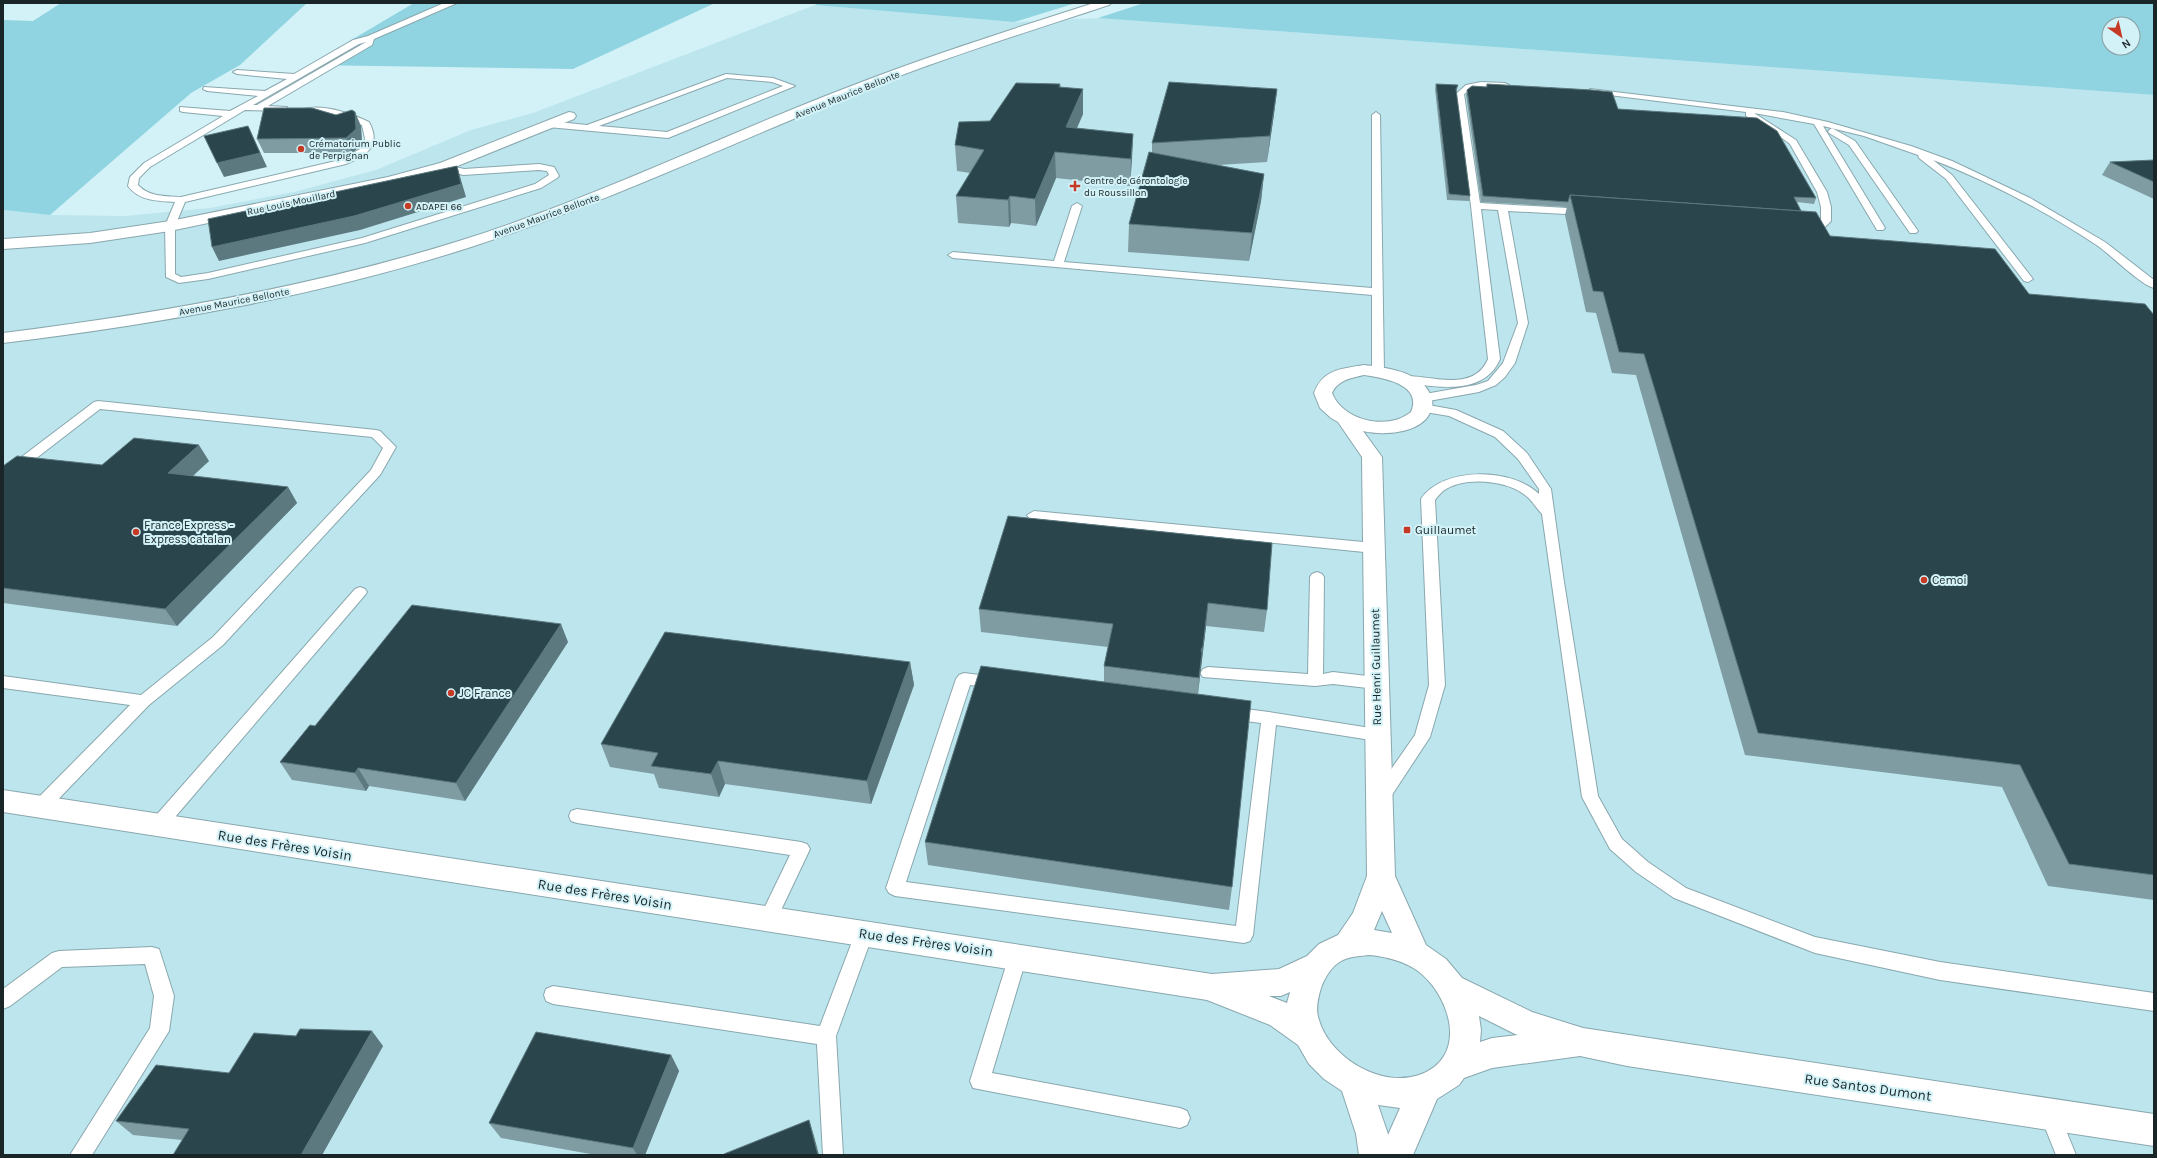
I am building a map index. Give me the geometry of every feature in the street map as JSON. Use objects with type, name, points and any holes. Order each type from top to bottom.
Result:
[{"type":"street","name":"Avenue Maurice Bellonte","points":[[3,338],[53,332],[228,304],[362,274],[465,244],[583,203],[838,96],[940,57],[1105,3]]},
{"type":"street","name":"Rue Louis Mouillard","points":[[3,244],[90,238],[170,226],[389,181],[445,166],[568,116]]},
{"type":"street","points":[[1364,370],[1378,371],[1405,380],[1419,392],[1423,403],[1418,416],[1410,422],[1398,426],[1372,427],[1346,420],[1334,413],[1327,405],[1323,397],[1324,388],[1329,381],[1344,374],[1364,370]]},
{"type":"street","points":[[1346,420],[1372,457],[1398,426]]},
{"type":"street","name":"Rue Henri Guillaumet","points":[[1348,945],[1365,919],[1380,876],[1372,457]]},
{"type":"street","name":"Rue des Frères Voisin","points":[[3,801],[1208,986],[1281,982],[1315,966]]},
{"type":"street","name":"Rue Henri Guillaumet","points":[[1380,876],[1415,953]]},
{"type":"street","points":[[1370,942],[1393,945],[1415,953],[1436,968],[1453,988],[1462,1007],[1466,1027],[1464,1047],[1457,1065],[1443,1079],[1425,1089],[1403,1093],[1378,1091],[1355,1083],[1336,1070],[1319,1053],[1308,1035],[1302,1010],[1305,986],[1315,966],[1330,953],[1348,945],[1370,942]]},
{"type":"street","name":"Rue des Frères Voisin","points":[[1208,986],[1281,1015],[1308,1035]]},
{"type":"street","name":"Rue Santos Dumont","points":[[1453,988],[1526,1024],[1583,1043],[1626,1051],[2154,1130]]},
{"type":"street","name":"Rue Santos Dumont","points":[[1457,1065],[1492,1053],[1583,1043]]},
{"type":"street","points":[[1355,1083],[1372,1134],[1375,1155]]},
{"type":"street","points":[[1396,1155],[1425,1089]]},
{"type":"lane","points":[[418,7],[430,3]]},
{"type":"lane","points":[[243,107],[328,112],[354,118],[366,124],[370,134],[370,144],[360,155],[343,162],[181,200],[150,197],[139,193],[132,186],[135,177],[148,165],[243,107],[356,42],[371,38],[386,29],[399,26],[431,8],[453,3]]},
{"type":"lane","points":[[386,29],[386,25],[399,17]]},
{"type":"lane","points":[[258,108],[369,43],[371,38]]},
{"type":"lane","points":[[237,72],[309,78]]},
{"type":"lane","points":[[548,124],[668,135],[791,86],[773,80],[726,76],[589,127]]},
{"type":"lane","points":[[1405,380],[1450,383],[1471,381],[1484,375],[1493,367],[1494,359],[1476,206],[1460,94],[1465,88],[1473,85],[1518,86]]},
{"type":"lane","points":[[206,89],[281,95]]},
{"type":"lane","points":[[1584,90],[1740,110],[1818,123],[1912,148],[1956,164],[2042,208],[2102,245],[2154,285]]},
{"type":"lane","points":[[182,109],[233,114]]},
{"type":"lane","points":[[1740,110],[1761,120],[1793,142],[1822,192],[1826,207],[1826,221],[1821,226],[1792,228]]},
{"type":"lane","points":[[1376,115],[1378,371]]},
{"type":"lane","points":[[1818,123],[1880,228]]},
{"type":"lane","points":[[1818,123],[1852,143],[1913,231]]},
{"type":"lane","points":[[1912,148],[1949,177],[2028,279]]},
{"type":"lane","points":[[181,200],[170,226],[170,275],[179,280],[208,276],[365,240],[421,224],[538,186],[554,176],[550,169],[539,167],[463,172],[445,166]]},
{"type":"lane","points":[[1058,264],[1077,206]]},
{"type":"lane","points":[[1476,206],[1502,206],[1594,212]]},
{"type":"lane","points":[[1423,403],[1492,383],[1501,375],[1514,351],[1523,323],[1502,206]]},
{"type":"lane","points":[[953,255],[1378,292]]},
{"type":"lane","points":[[1423,403],[1478,423],[1499,434],[1513,445],[1529,463],[1545,489],[1550,516],[1557,582],[1590,796],[1616,844],[1642,867],[1680,893],[1815,945],[1940,970],[2154,1002]]},
{"type":"lane","points":[[3,478],[98,405],[376,434],[390,447],[376,472],[218,641],[144,701],[40,807]]},
{"type":"lane","points":[[1379,801],[1422,737],[1437,685],[1428,499],[1439,489],[1457,480],[1483,479],[1509,484],[1530,492],[1550,516]]},
{"type":"lane","points":[[1034,515],[1374,548]]},
{"type":"lane","points":[[1315,680],[1316,577]]},
{"type":"lane","points":[[158,825],[360,592]]},
{"type":"lane","points":[[1208,673],[1315,680],[1333,678],[1376,683]]},
{"type":"lane","points":[[1269,718],[1244,935],[895,888],[964,679],[1269,718],[1377,735]]},
{"type":"lane","points":[[3,682],[144,701]]},
{"type":"lane","points":[[577,816],[801,849],[768,919]]},
{"type":"lane","points":[[834,1155],[826,1036],[864,934]]},
{"type":"lane","points":[[3,1000],[59,959],[152,955],[164,996],[159,1031],[80,1155]]},
{"type":"lane","points":[[1018,956],[980,1081],[1180,1118]]},
{"type":"lane","points":[[553,995],[826,1036]]},
{"type":"lane","points":[[2050,1114],[2066,1155]]},
{"type":"shaded area","points":[[61,3],[307,3],[240,65],[191,93],[50,215],[3,210],[3,20],[33,21]]},
{"type":"shaded area","points":[[414,3],[715,3],[573,69],[309,65]]},
{"type":"shaded area","points":[[818,3],[1076,3],[1014,22],[815,5]]},
{"type":"shaded area","points":[[1144,3],[2154,3],[2154,95],[1098,18]]},
{"type":"shaded area","points":[[815,5],[1014,22],[1098,18],[2154,95],[2154,1155],[3,1155],[3,210],[50,215],[125,216],[210,208],[294,192],[376,170],[471,130],[533,113]]},
{"type":"building","points":[[1169,82],[1277,89],[1270,136],[1152,143]]},
{"type":"building","points":[[1016,83],[1060,84],[1059,87],[1083,89],[1066,127],[1133,134],[1131,159],[1055,152],[1035,199],[1010,196],[1008,200],[956,196],[984,150],[955,145],[959,122],[990,121]]},
{"type":"building","points":[[1436,84],[1458,85],[1456,89],[1470,196],[1449,194]]},
{"type":"building","points":[[1487,84],[1612,92],[1618,109],[1757,118],[1777,131],[1816,198],[1794,197],[1801,211],[1570,195],[1568,202],[1483,196],[1467,90],[1472,86],[1487,87]]},
{"type":"building","points":[[264,108],[312,108],[336,115],[352,110],[355,112],[356,129],[346,138],[257,139]]},
{"type":"building","points":[[248,126],[260,153],[217,163],[204,136]]},
{"type":"building","points":[[1149,152],[1264,174],[1252,233],[1129,224]]},
{"type":"building","points":[[2154,160],[2154,182],[2110,162]]},
{"type":"building","points":[[457,166],[461,184],[354,216],[212,247],[208,219]]},
{"type":"building","name":"Cemoi","points":[[1570,195],[1816,212],[1830,236],[1995,249],[2029,294],[2145,304],[2154,315],[2154,875],[2069,864],[2020,765],[1758,733],[1644,354],[1619,352],[1603,292],[1593,291]]},
{"type":"building","name":"France Express - Express catalan","points":[[134,438],[199,445],[168,473],[288,487],[165,609],[3,588],[3,466],[17,456],[102,465]]},
{"type":"building","points":[[1008,516],[1272,543],[1267,610],[1208,603],[1203,646],[1201,650],[1202,653],[1199,678],[1104,666],[1113,624],[979,609]]},
{"type":"building","name":"JC France","points":[[412,605],[561,624],[456,783],[358,768],[355,773],[280,762],[310,725],[315,726]]},
{"type":"building","points":[[665,632],[910,662],[867,781],[718,761],[711,774],[651,766],[658,753],[601,744]]},
{"type":"building","points":[[981,666],[1251,701],[1232,887],[925,842]]},
{"type":"building","points":[[300,1029],[372,1031],[301,1155],[173,1155],[189,1129],[116,1121],[156,1065],[229,1073],[254,1033],[296,1036]]},
{"type":"building","points":[[536,1032],[671,1055],[633,1148],[489,1123]]},
{"type":"building","points":[[809,1120],[818,1155],[724,1155],[724,1154]]},
{"type":"place","name":"Crématorium Public de Perpignan","points":[[301,149]]},
{"type":"place","name":"Centre de Gérontologie du Roussillon","points":[[1075,186]]},
{"type":"place","name":"ADAPEI 66","points":[[408,206]]},
{"type":"place","name":"Guillaumet","points":[[1407,530]]},
{"type":"place","name":"France Express - Express catalan","points":[[136,532]]},
{"type":"place","name":"Cemoi","points":[[1924,580]]},
{"type":"place","name":"JC France","points":[[451,693]]}]
